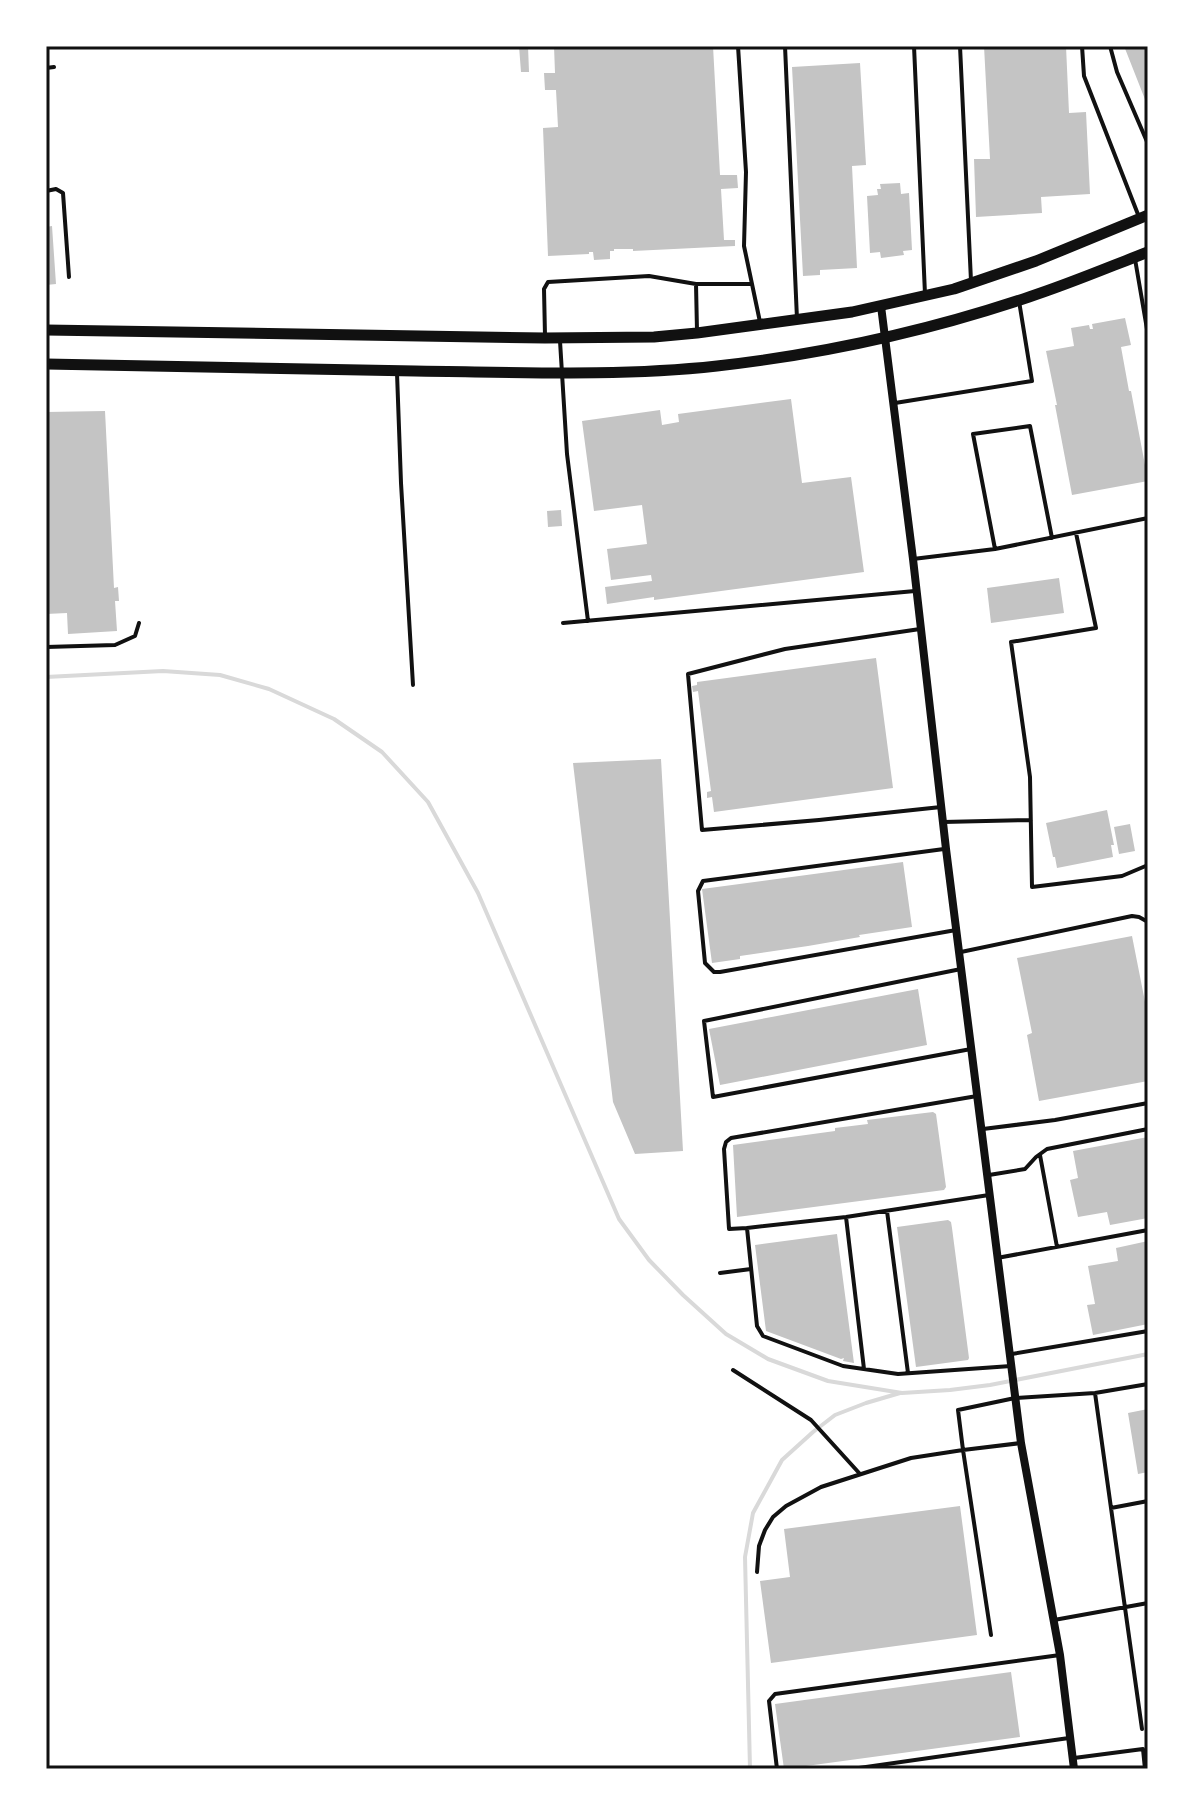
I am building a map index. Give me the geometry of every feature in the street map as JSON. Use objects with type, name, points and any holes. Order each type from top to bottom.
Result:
[{"type":"main road","points":[[46,330],[545,338],[654,337],[697,333],[797,321],[925,296],[1036,261],[1144,217]]},
{"type":"main road","points":[[46,364],[561,373],[715,366],[782,358],[950,322],[1148,252]]},
{"type":"street","points":[[881,306],[1009,1355],[1021,1443],[1060,1655],[1074,1769]]},
{"type":"lane","points":[[738,46],[746,172],[744,246],[761,326]]},
{"type":"lane","points":[[785,46],[797,321]]},
{"type":"lane","points":[[914,46],[925,296]]},
{"type":"lane","points":[[960,46],[971,283]]},
{"type":"lane","points":[[1082,46],[1084,76],[1144,217]]},
{"type":"lane","points":[[1110,46],[1117,72],[1148,144]]},
{"type":"lane","points":[[46,68],[54,67]]},
{"type":"lane","points":[[46,191],[56,189],[63,193],[69,277]]},
{"type":"lane","points":[[1135,257],[1148,335]]},
{"type":"lane","points":[[545,338],[544,289],[548,282],[649,276],[696,284],[751,284]]},
{"type":"lane","points":[[696,284],[697,333]]},
{"type":"lane","points":[[893,403],[1032,381],[1019,300]]},
{"type":"lane","points":[[560,338],[567,454],[588,621]]},
{"type":"lane","points":[[397,370],[413,685]]},
{"type":"lane","points":[[995,549],[973,434],[1030,426],[1052,538]]},
{"type":"lane","points":[[913,559],[995,549],[1148,518]]},
{"type":"lane","points":[[1076,533],[1096,628],[1011,642],[1030,777],[1032,887],[1122,876],[1148,865]]},
{"type":"lane","points":[[563,623],[917,591]]},
{"type":"lane","points":[[46,647],[115,645],[135,636],[139,623]]},
{"type":"lane","points":[[921,628],[785,649],[688,674],[702,830],[941,807]]},
{"type":"lane","points":[[943,822],[1031,820]]},
{"type":"lane","points":[[946,849],[703,881],[698,891],[705,963],[714,972],[720,972],[956,930]]},
{"type":"lane","points":[[959,953],[1132,916],[1148,922]]},
{"type":"lane","points":[[961,969],[704,1021],[713,1097],[971,1049]]},
{"type":"lane","points":[[977,1096],[731,1138],[724,1149],[729,1229],[846,1217],[989,1195]]},
{"type":"lane","points":[[981,1129],[1055,1120],[1148,1103]]},
{"type":"lane","points":[[987,1175],[1025,1169],[1047,1149],[1148,1129]]},
{"type":"lane","points":[[1039,1154],[1057,1247]]},
{"type":"lane","points":[[887,1211],[908,1373]]},
{"type":"lane","points":[[846,1217],[864,1369]]},
{"type":"lane","points":[[747,1228],[757,1326],[763,1336],[843,1366],[864,1369],[908,1373],[1011,1366]]},
{"type":"lane","points":[[997,1258],[1148,1230]]},
{"type":"lane","points":[[720,1273],[751,1269]]},
{"type":"lane","points":[[1009,1355],[1148,1331]]},
{"type":"lane","points":[[733,1370],[803,1414],[860,1474]]},
{"type":"lane","points":[[991,1635],[958,1410],[1015,1398],[1095,1393],[1148,1384]]},
{"type":"lane","points":[[1095,1393],[1142,1729]]},
{"type":"lane","points":[[757,1572],[759,1546],[773,1517],[786,1506],[821,1487],[911,1458],[1021,1443]]},
{"type":"lane","points":[[1111,1508],[1148,1501]]},
{"type":"lane","points":[[1054,1620],[1148,1603]]},
{"type":"lane","points":[[777,1769],[769,1701],[775,1694],[1060,1655]]},
{"type":"lane","points":[[852,1769],[1069,1738]]},
{"type":"lane","points":[[1072,1758],[1143,1749],[1145,1769]]},
{"type":"building","points":[[519,46],[528,46],[529,72],[521,72]]},
{"type":"building","points":[[554,46],[713,46],[720,175],[737,175],[738,188],[721,189],[724,240],[735,240],[735,246],[633,251],[614,249],[610,251],[610,259],[594,260],[593,252],[548,256],[543,128],[558,127],[556,90],[545,90],[544,73],[555,73]]},
{"type":"building","points":[[984,46],[1066,46],[1069,113],[1086,112],[1090,194],[1041,197],[1042,213],[976,217],[974,159],[990,159]]},
{"type":"building","points":[[1124,46],[1148,46],[1148,107]]},
{"type":"building","points":[[860,63],[866,165],[852,166],[857,268],[820,270],[820,275],[803,276],[792,67]]},
{"type":"building","points":[[900,183],[901,194],[909,193],[912,250],[903,251],[904,255],[881,258],[880,252],[870,253],[867,196],[878,195],[880,184]]},
{"type":"building","points":[[52,226],[56,284],[46,285],[46,227]]},
{"type":"building","points":[[1125,318],[1131,345],[1121,347],[1148,481],[1072,495],[1046,351],[1074,346],[1071,328],[1089,325],[1093,329],[1092,324]]},
{"type":"building","points":[[791,399],[802,483],[851,477],[864,572],[607,604],[605,587],[652,581],[651,575],[611,580],[607,549],[647,544],[642,505],[594,511],[582,421],[660,410],[662,425],[679,422],[678,414]]},
{"type":"building","points":[[105,411],[114,588],[118,587],[119,601],[115,601],[117,631],[68,634],[67,613],[46,614],[46,412]]},
{"type":"building","points":[[561,510],[562,526],[548,527],[547,511]]},
{"type":"building","points":[[1059,578],[1064,613],[991,623],[987,588]]},
{"type":"building","points":[[876,658],[893,788],[714,812],[712,797],[707,798],[707,792],[711,791],[698,691],[693,692],[692,686],[697,682]]},
{"type":"building","points":[[661,759],[683,1151],[635,1154],[613,1102],[573,763]]},
{"type":"building","points":[[1107,810],[1114,845],[1111,845],[1113,857],[1057,868],[1046,823]]},
{"type":"building","points":[[1130,824],[1135,851],[1119,854],[1114,827]]},
{"type":"building","points":[[903,862],[912,927],[712,963],[702,889]]},
{"type":"building","points":[[1132,936],[1148,1017],[1148,1081],[1039,1101],[1027,1035],[1032,1033],[1017,958]]},
{"type":"building","points":[[918,989],[927,1045],[720,1085],[709,1029]]},
{"type":"building","points":[[936,1114],[944,1190],[737,1217],[733,1145],[835,1131],[835,1128],[868,1124],[867,1120]]},
{"type":"building","points":[[1148,1137],[1148,1218],[1110,1225],[1107,1212],[1078,1217],[1070,1180],[1078,1178],[1073,1151]]},
{"type":"building","points":[[948,1220],[952,1228],[969,1358],[916,1367],[897,1227]]},
{"type":"building","points":[[837,1234],[854,1363],[766,1331],[755,1245]]},
{"type":"building","points":[[1148,1241],[1148,1324],[1093,1335],[1087,1305],[1095,1304],[1088,1266],[1118,1261],[1116,1248]]},
{"type":"building","points":[[1148,1409],[1148,1472],[1138,1474],[1128,1413]]},
{"type":"building","points":[[960,1506],[977,1635],[771,1663],[760,1581],[790,1577],[784,1529]]},
{"type":"building","points":[[1011,1672],[1020,1737],[784,1769],[775,1704]]},
{"type":"waterway","points":[[46,677],[163,671],[220,675],[269,689],[334,719],[382,752],[428,802],[478,893],[619,1219],[649,1260],[726,1334],[768,1359],[828,1381],[902,1393],[990,1385],[1148,1354]]},
{"type":"waterway","points":[[750,1769],[745,1557],[753,1513],[782,1460],[813,1432],[835,1415],[900,1393]]}]
